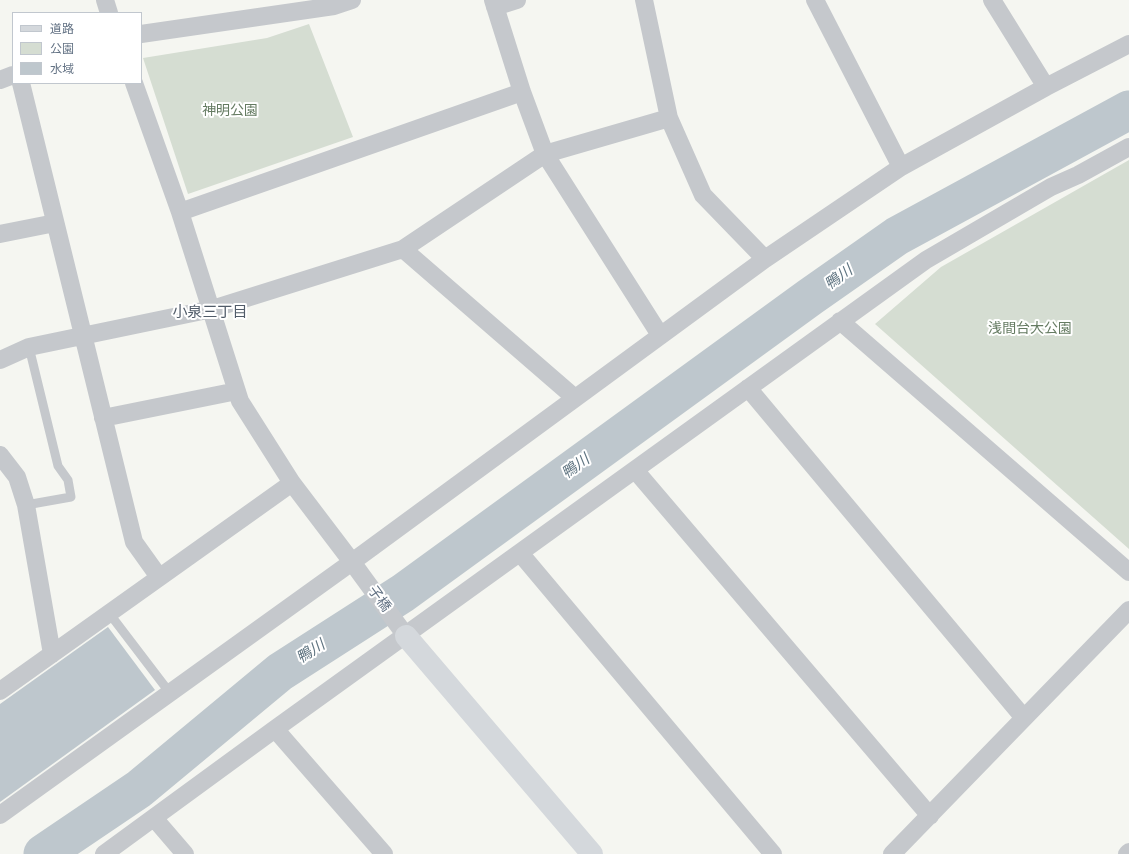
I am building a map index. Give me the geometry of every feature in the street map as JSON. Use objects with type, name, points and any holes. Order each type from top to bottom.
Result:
[{"type":"street","points":[[105,0],[109,12]]},
{"type":"street","points":[[142,34],[334,6],[352,0]]},
{"type":"street","points":[[517,0],[494,4],[522,92],[545,154],[660,335]]},
{"type":"street","points":[[644,0],[669,118],[703,195],[765,259]]},
{"type":"street","points":[[815,0],[901,167]]},
{"type":"street","points":[[992,0],[1046,87]]},
{"type":"street","points":[[0,815],[352,562],[765,259],[901,167],[1046,87],[1129,44]]},
{"type":"street","points":[[0,80],[12,75]]},
{"type":"street","points":[[21,84],[134,542],[159,577]]},
{"type":"street","name":"子橋","points":[[134,84],[180,212],[240,401],[292,483],[406,636]]},
{"type":"street","points":[[180,212],[522,92]]},
{"type":"street","points":[[0,360],[29,346],[212,309],[402,248],[545,154],[669,118]]},
{"type":"street","points":[[104,854],[926,260],[1051,187],[1078,175],[1129,147]]},
{"type":"street","points":[[1,229],[55,223]]},
{"type":"street","points":[[402,248],[575,398]]},
{"type":"street","points":[[840,321],[1129,572]]},
{"type":"street","points":[[748,388],[1024,718]]},
{"type":"street","points":[[103,418],[237,390]]},
{"type":"street","points":[[0,455],[17,477],[26,505],[52,654]]},
{"type":"street","points":[[635,470],[930,816]]},
{"type":"street","points":[[0,691],[292,483]]},
{"type":"street","points":[[520,553],[773,854]]},
{"type":"street","points":[[892,854],[1129,610]]},
{"type":"street","points":[[406,636],[592,854]]},
{"type":"street","points":[[275,729],[384,854]]},
{"type":"street","points":[[154,818],[185,854]]},
{"type":"lane","points":[[26,505],[71,497],[68,480],[58,466],[29,346]]},
{"type":"lane","points":[[110,613],[170,693]]},
{"type":"green space","name":"神明公園","points":[[309,24],[353,137],[188,194],[143,58],[267,38]]},
{"type":"green space","name":"浅間台大公園","points":[[1129,160],[1129,549],[875,324],[941,267]]},
{"type":"water","points":[[108,627],[155,690],[0,802],[0,704]]},
{"type":"waterway","name":"鴨川","points":[[43,854],[139,789],[280,672],[403,593],[810,297],[897,236],[1129,110]]},
{"type":"district","name":"小泉三丁目","points":[[210,313]]}]
